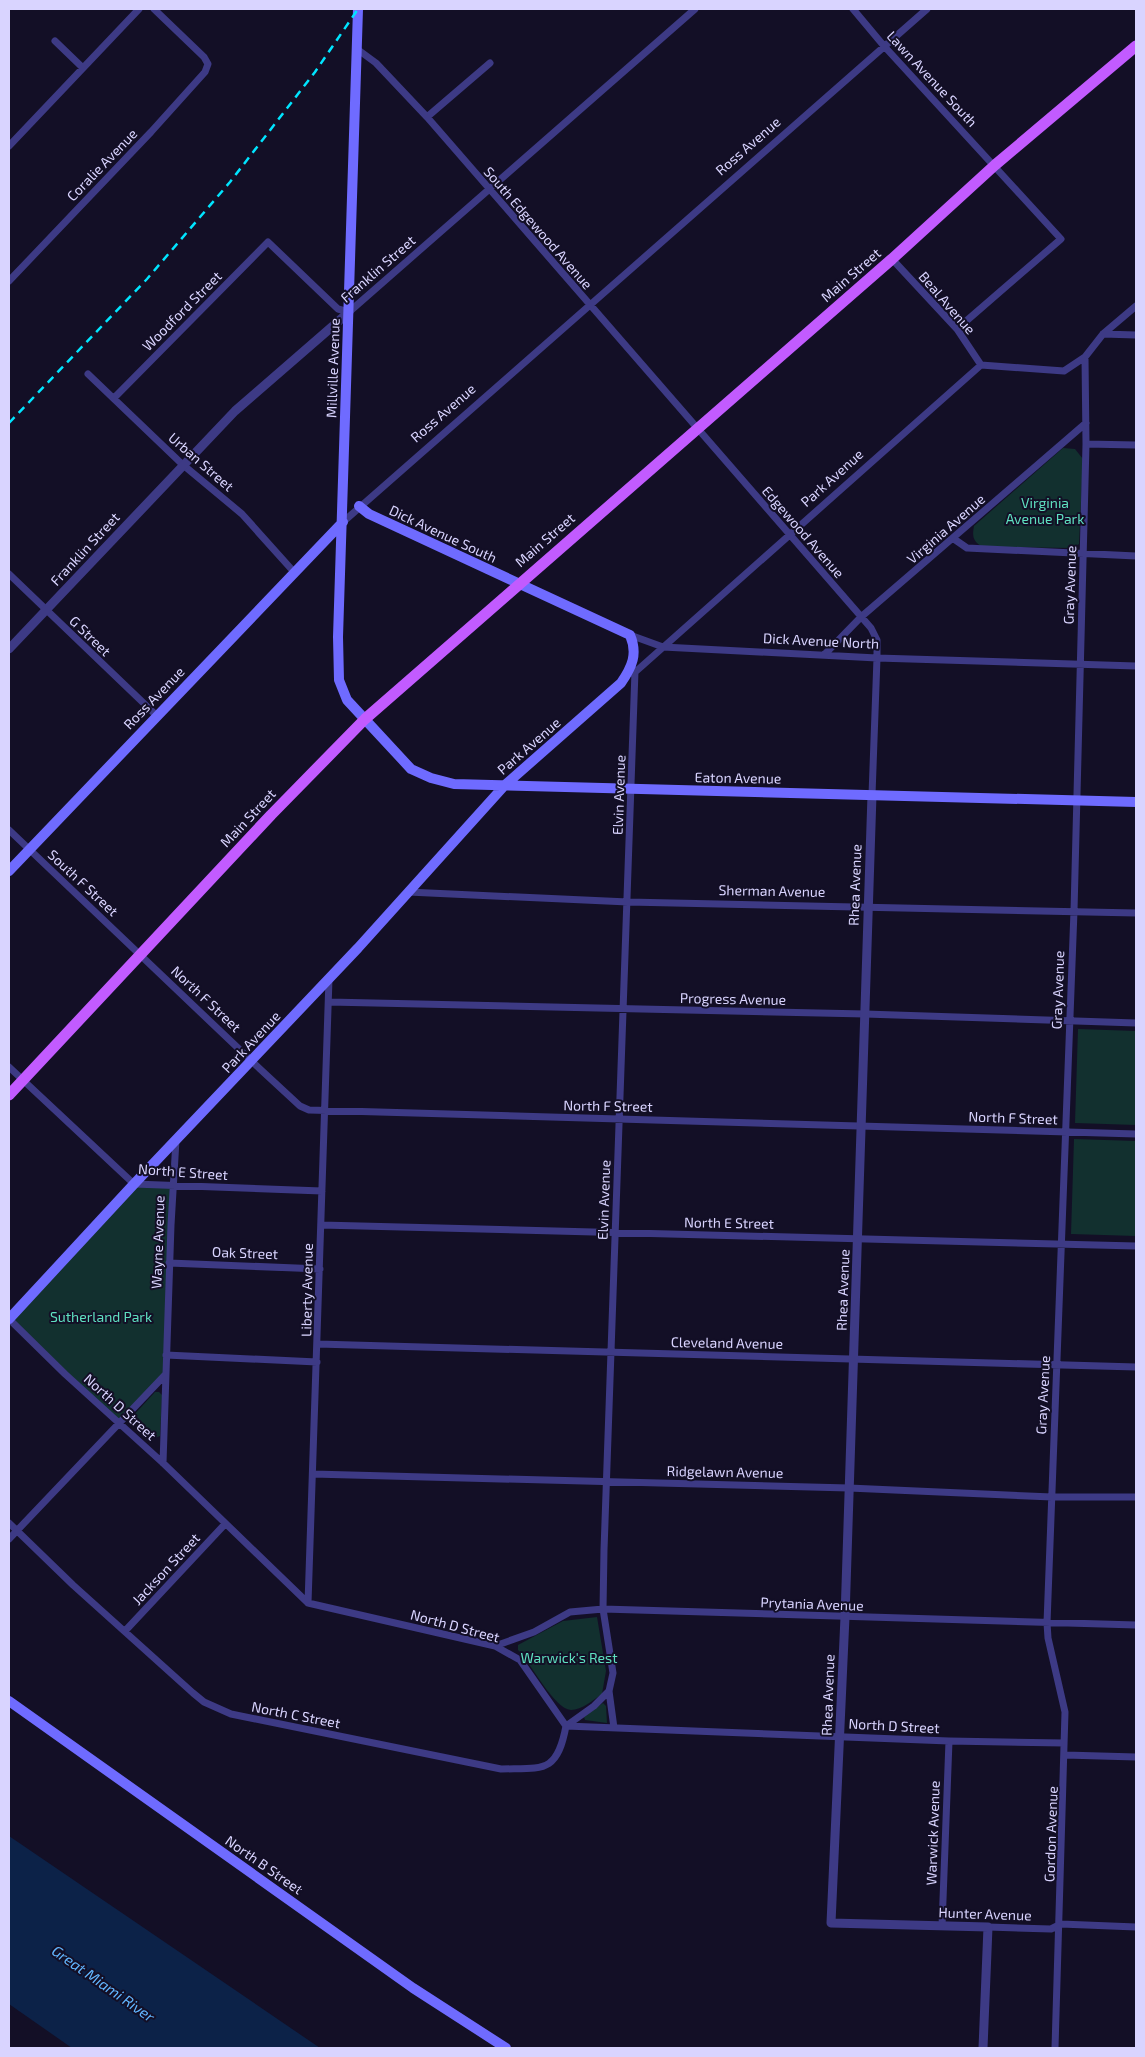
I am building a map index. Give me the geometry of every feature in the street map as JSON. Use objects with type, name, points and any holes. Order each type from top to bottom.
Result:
[{"type":"main road","name":"Millville Avenue","points":[[358,9],[338,637],[339,680],[347,700],[365,718]]},
{"type":"main road","name":"Main Street","points":[[9,1095],[140,954],[365,718],[892,259],[995,165],[1136,46]]},
{"type":"main road","name":"Dick Avenue South","points":[[359,506],[369,514],[518,583]]},
{"type":"main road","name":"Ross Avenue","points":[[9,871],[156,715],[343,522]]},
{"type":"main road","name":"Dick Avenue North","points":[[518,583],[630,635]]},
{"type":"main road","points":[[621,683],[631,668],[634,658],[634,646],[630,635]]},
{"type":"main road","name":"Park Avenue","points":[[9,1319],[134,1184],[254,1061],[505,785],[621,683]]},
{"type":"main road","name":"Eaton Avenue","points":[[365,718],[416,772],[454,784],[1136,802]]},
{"type":"main road","name":"North B Street","points":[[9,1701],[413,1988],[506,2048]]},
{"type":"street","points":[[9,146],[139,9]]},
{"type":"street","name":"Coralie Avenue","points":[[9,280],[151,132],[205,72],[208,64],[204,57],[154,9]]},
{"type":"street","name":"Franklin Street","points":[[9,649],[182,464],[235,411],[695,9]]},
{"type":"street","name":"Lawn Avenue South","points":[[852,9],[1061,239],[957,329]]},
{"type":"street","name":"Ross Avenue","points":[[343,522],[588,304],[927,9]]},
{"type":"street","points":[[55,41],[83,68]]},
{"type":"street","name":"South Edgewood Avenue","points":[[357,49],[376,63],[426,117],[696,429]]},
{"type":"street","points":[[426,117],[490,63]]},
{"type":"street","name":"Woodford Street","points":[[114,398],[268,242],[338,308],[349,312]]},
{"type":"street","name":"Beal Avenue","points":[[892,259],[957,329],[981,365]]},
{"type":"street","points":[[981,365],[1064,371],[1085,357],[1103,334],[1136,306]]},
{"type":"street","points":[[1103,334],[1136,335]]},
{"type":"street","name":"Gray Avenue","points":[[1047,1623],[1074,911],[1086,444],[1085,357]]},
{"type":"street","name":"Park Avenue","points":[[621,683],[981,365]]},
{"type":"street","name":"Urban Street","points":[[88,374],[182,464],[242,514],[294,572]]},
{"type":"street","name":"Virginia Avenue","points":[[824,655],[861,618],[1086,423]]},
{"type":"street","name":"Edgewood Avenue","points":[[696,429],[871,628],[877,640],[877,658]]},
{"type":"street","points":[[1086,444],[1136,445]]},
{"type":"street","points":[[954,539],[967,548],[1136,556]]},
{"type":"street","name":"G Street","points":[[9,574],[156,715]]},
{"type":"street","name":"Dick Avenue North","points":[[630,635],[663,647],[877,658],[1136,666]]},
{"type":"street","name":"Rhea Avenue","points":[[831,1923],[845,1617],[877,658]]},
{"type":"street","name":"Elvin Avenue","points":[[614,1728],[609,1691],[613,1673],[603,1609],[636,671]]},
{"type":"street","name":"South F Street","points":[[9,830],[140,954]]},
{"type":"street","name":"Sherman Avenue","points":[[408,892],[628,902],[868,905],[1136,913]]},
{"type":"street","name":"North F Street","points":[[140,954],[300,1106],[309,1110],[325,1112],[620,1118],[1136,1134]]},
{"type":"street","name":"Liberty Avenue","points":[[308,1603],[329,978]]},
{"type":"street","name":"Progress Avenue","points":[[329,1002],[865,1014],[1136,1023]]},
{"type":"street","name":"North E Street","points":[[9,1067],[134,1184],[322,1191]]},
{"type":"street","name":"Wayne Avenue","points":[[163,1463],[169,1263],[176,1140]]},
{"type":"street","name":"North E Street","points":[[321,1226],[1136,1246]]},
{"type":"street","name":"Oak Street","points":[[169,1263],[320,1268]]},
{"type":"street","name":"North D Street","points":[[9,1319],[65,1374],[163,1463],[308,1603],[495,1646],[520,1660],[566,1726],[840,1735],[949,1741],[1064,1743]]},
{"type":"street","name":"Cleveland Avenue","points":[[318,1344],[611,1354],[854,1358],[1136,1367]]},
{"type":"street","points":[[166,1355],[317,1362]]},
{"type":"street","points":[[9,1539],[165,1375]]},
{"type":"street","name":"Ridgelawn Avenue","points":[[313,1474],[849,1488],[1052,1497],[1136,1497]]},
{"type":"street","name":"North C Street","points":[[9,1523],[204,1702],[231,1714],[253,1720],[501,1768],[533,1768],[548,1765],[556,1758],[562,1748],[566,1726]]},
{"type":"street","name":"Jackson Street","points":[[125,1631],[225,1524]]},
{"type":"street","name":"Prytania Avenue","points":[[495,1646],[534,1632],[570,1612],[603,1609],[1047,1623],[1136,1624]]},
{"type":"street","name":"Gordon Avenue","points":[[1047,1623],[1048,1638],[1066,1712],[1061,1924],[1055,2048]]},
{"type":"street","points":[[566,1726],[594,1706],[609,1691]]},
{"type":"street","name":"Warwick Avenue","points":[[942,1926],[949,1741]]},
{"type":"street","points":[[1066,1755],[1136,1757]]},
{"type":"street","name":"Hunter Avenue","points":[[831,1923],[1051,1929],[1061,1924],[1136,1927]]},
{"type":"street","points":[[983,2048],[988,1927]]},
{"type":"green space","name":"Virginia Avenue Park","points":[[1063,448],[1075,449],[1083,459],[1079,544],[1073,548],[982,547],[979,545],[974,538],[974,526]]},
{"type":"green space","points":[[1078,1029],[1136,1031],[1136,1125],[1075,1123]]},
{"type":"green space","points":[[1074,1139],[1136,1141],[1136,1236],[1071,1234]]},
{"type":"green space","name":"Sutherland Park","points":[[134,1184],[173,1186],[165,1375],[120,1423],[9,1319]]},
{"type":"green space","points":[[155,1392],[159,1392],[162,1395],[160,1436],[155,1438],[132,1417]]},
{"type":"green space","name":"Warwick's Rest","points":[[597,1617],[606,1671],[602,1694],[575,1710],[564,1708],[550,1694],[518,1650],[518,1645],[563,1621]]},
{"type":"green space","points":[[603,1703],[606,1706],[607,1723],[585,1720],[584,1717]]},
{"type":"water","name":"Great Miami River","points":[[9,1836],[320,2048],[72,2048],[9,2004]]},
{"type":"railway","points":[[9,423],[147,279],[230,182],[315,72],[358,9]]}]
